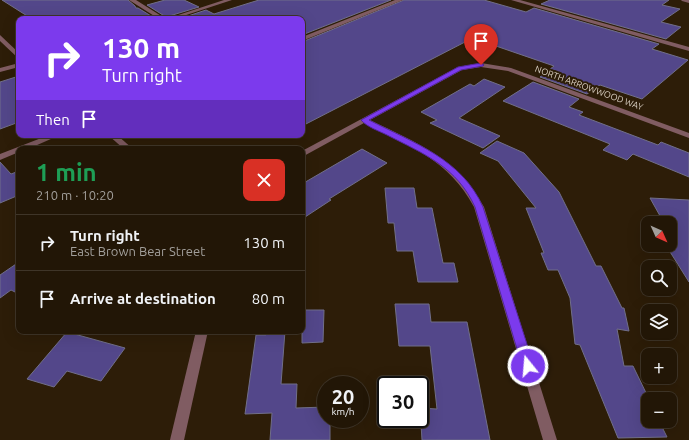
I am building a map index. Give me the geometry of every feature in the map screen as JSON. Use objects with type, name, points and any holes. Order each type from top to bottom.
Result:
[{"type":"street","points":[[132,0],[158,16]]},
{"type":"street","points":[[178,16],[229,0]]},
{"type":"street","points":[[305,38],[400,0]]},
{"type":"street","points":[[514,0],[689,49]]},
{"type":"street","points":[[684,0],[689,1]]},
{"type":"street","points":[[0,37],[16,54]]},
{"type":"street","name":"NORTH ARROWWOOD WAY","points":[[305,152],[460,68],[481,65],[509,69],[689,136]]},
{"type":"street","points":[[0,70],[16,66]]},
{"type":"street","points":[[364,120],[437,158],[459,176],[473,193],[479,207],[550,440]]},
{"type":"street","points":[[27,146],[48,138]]},
{"type":"street","points":[[115,138],[125,146]]},
{"type":"street","points":[[0,157],[16,150]]},
{"type":"street","points":[[177,440],[201,334]]},
{"type":"building","points":[[2,0],[128,0],[136,8],[151,16],[27,16]]},
{"type":"building","points":[[165,0],[184,0],[199,7],[169,16],[164,16],[147,5]]},
{"type":"building","points":[[259,0],[391,0],[305,34],[305,16],[188,16],[206,10],[214,14]]},
{"type":"building","points":[[404,0],[484,0],[526,12],[534,8],[659,44],[652,49],[688,60],[642,99],[600,85],[587,94],[540,77],[554,66],[493,45],[492,47],[465,42],[305,124],[305,41]]},
{"type":"building","points":[[550,0],[669,0],[662,5],[680,9],[661,22],[681,27],[666,39],[541,4]]},
{"type":"building","points":[[16,77],[16,123],[0,129],[0,82]]},
{"type":"building","points":[[484,79],[505,87],[459,118],[500,136],[483,148],[430,123],[437,120],[421,112],[470,84],[474,86]]},
{"type":"building","points":[[533,82],[579,99],[569,107],[583,112],[579,115],[658,145],[661,142],[689,153],[689,177],[633,154],[627,160],[603,150],[610,144],[503,101]]},
{"type":"building","points":[[497,141],[524,153],[559,192],[596,266],[601,266],[622,308],[624,308],[629,331],[617,329],[624,366],[633,366],[646,392],[641,392],[641,428],[662,428],[667,437],[618,438],[580,345],[575,344],[570,298],[558,270],[548,270],[541,253],[544,253],[526,208],[536,208],[498,161],[480,153]]},
{"type":"building","points":[[362,149],[387,163],[329,199],[331,200],[305,217],[305,182]]},
{"type":"building","points":[[0,162],[11,174],[16,172],[16,196],[0,203]]},
{"type":"building","points":[[385,188],[414,188],[417,208],[432,208],[443,263],[454,263],[458,282],[418,282],[413,251],[397,251],[394,223],[388,223]]},
{"type":"building","points":[[650,198],[689,200],[689,282],[677,263],[677,260],[675,260],[670,252],[677,252],[677,216],[660,216]]},
{"type":"building","points":[[16,264],[16,292],[11,290],[0,298],[0,275]]},
{"type":"building","points":[[395,304],[429,304],[431,322],[467,322],[490,440],[422,440],[421,428],[429,428],[429,409],[437,409],[430,346],[399,346]]},
{"type":"building","points":[[305,310],[324,310],[323,342],[302,343],[302,334],[305,334]]},
{"type":"building","points":[[65,334],[74,334],[125,348],[101,381],[67,371],[54,387],[27,379]]},
{"type":"building","points":[[285,334],[281,384],[297,384],[296,408],[317,407],[317,428],[330,428],[330,440],[270,440],[272,413],[245,414],[256,335]]},
{"type":"route","points":[[481,65],[460,68],[364,120],[437,158],[451,168],[473,193],[479,207],[528,366]]}]
